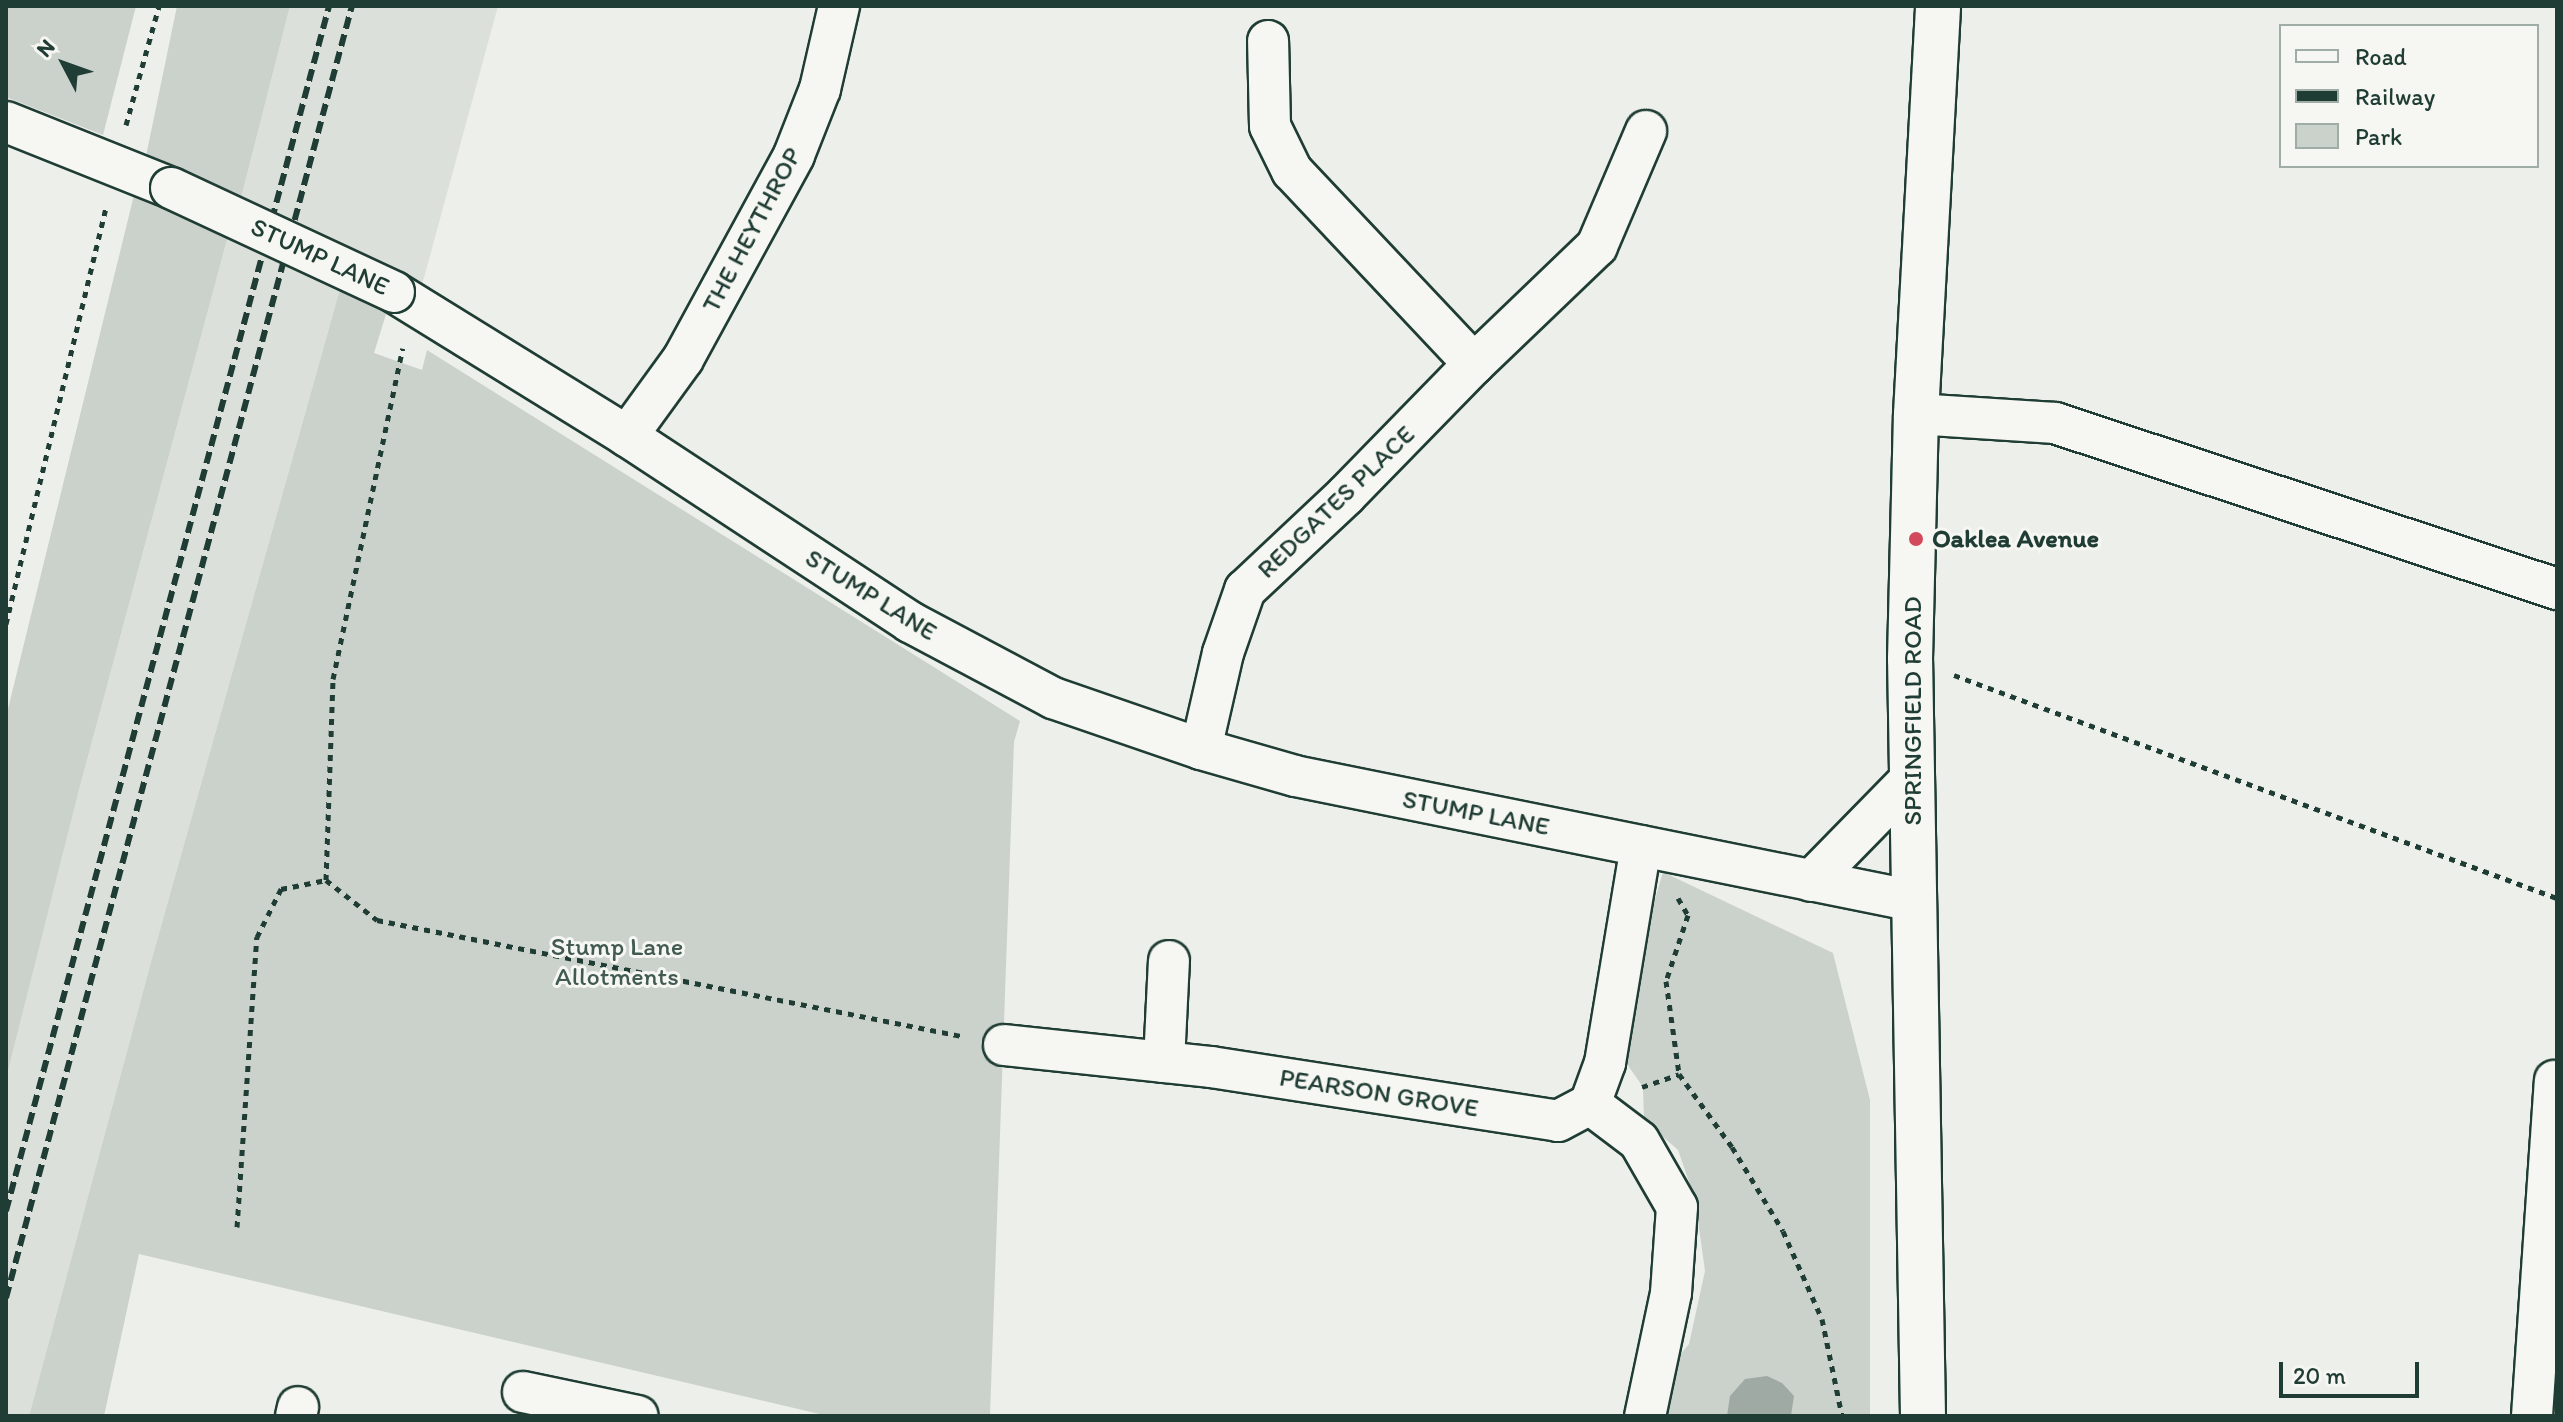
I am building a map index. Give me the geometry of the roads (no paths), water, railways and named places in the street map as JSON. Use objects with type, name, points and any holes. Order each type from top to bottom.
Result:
[{"type":"main road","name":"SPRINGFIELD ROAD","points":[[1923,1416],[1910,659],[1916,414],[1938,6]]},
{"type":"street","name":"THE HEYTHROP","points":[[627,436],[683,359],[794,155],[820,89],[839,6]]},
{"type":"street","points":[[1268,41],[1270,126],[1292,171],[1474,364]]},
{"type":"street","name":"STUMP LANE","points":[[6,122],[171,188],[405,297],[627,436],[910,622],[983,664],[1053,698],[1201,749],[1295,776],[1914,901]]},
{"type":"street","name":"REDGATES PLACE","points":[[1201,749],[1223,653],[1245,590],[1597,246],[1646,131]]},
{"type":"street","points":[[1916,414],[2055,423],[2557,589]]},
{"type":"street","points":[[1811,881],[1912,778]]},
{"type":"street","points":[[1641,846],[1605,1063],[1590,1104],[1639,1141],[1677,1207],[1671,1293],[1645,1416]]},
{"type":"street","points":[[1164,1062],[1169,961]]},
{"type":"street","name":"PEARSON GROVE","points":[[1004,1045],[1164,1062],[1558,1121],[1590,1104]]},
{"type":"street","points":[[2532,1416],[2555,1081]]},
{"type":"street","points":[[523,1392],[638,1416]]},
{"type":"railway","points":[[6,1211],[329,6]]},
{"type":"railway","points":[[6,1298],[352,6]]},
{"type":"place","name":"Oaklea Avenue","points":[[1916,539]]},
{"type":"park label","name":"Stump Lane Allotments","points":[[617,962]]}]
